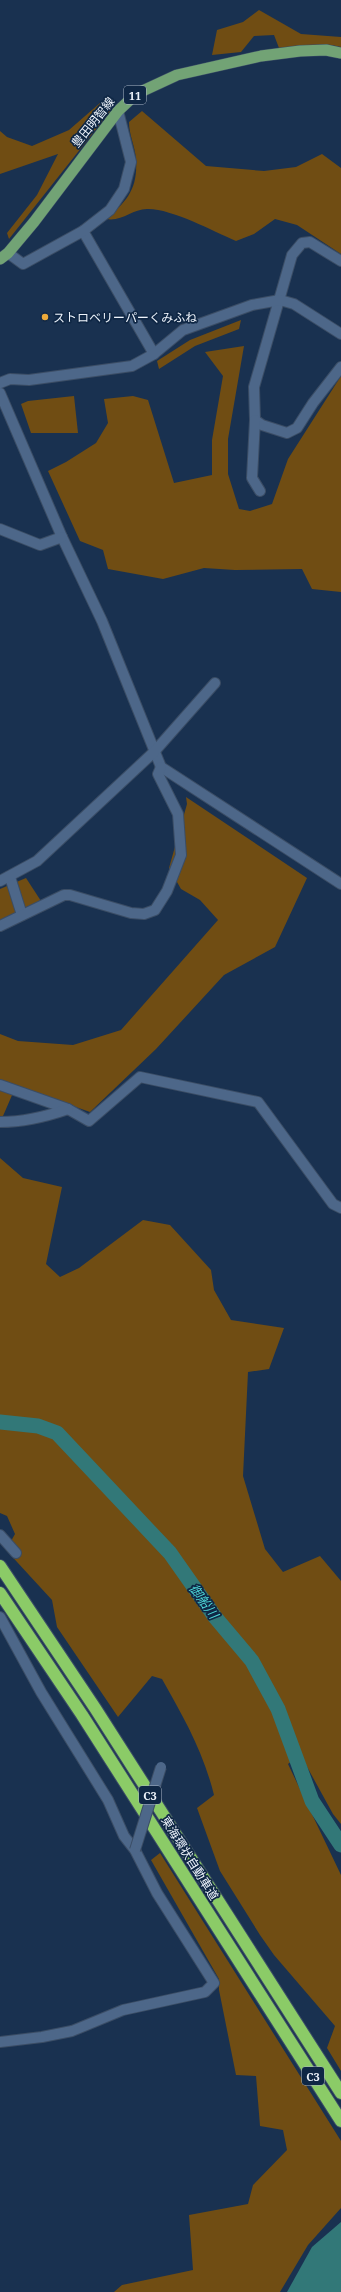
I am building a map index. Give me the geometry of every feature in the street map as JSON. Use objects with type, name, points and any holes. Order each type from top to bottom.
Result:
[{"type":"highway","name":"東海環状自動車道","points":[[0,1566],[95,1708],[341,2093]]},
{"type":"highway","name":"東海環状自動車道","points":[[0,1592],[82,1715],[341,2121]]},
{"type":"main road","name":"豊田明智線","points":[[4,256],[118,111],[136,94],[177,75],[261,56],[319,50],[341,54]]},
{"type":"street","points":[[4,256],[24,264],[83,231],[110,210],[124,189],[131,162],[118,111]]},
{"type":"street","points":[[83,231],[154,354]]},
{"type":"street","points":[[260,491],[252,478],[255,420],[254,387],[292,255],[302,243],[310,242],[341,261]]},
{"type":"street","points":[[0,383],[10,379],[29,380],[132,366],[154,354],[183,330],[252,305],[280,300],[294,304],[341,334]]},
{"type":"street","points":[[255,420],[262,425],[287,433],[297,428],[313,403],[341,367]]},
{"type":"street","points":[[0,393],[62,537],[102,621],[161,767],[341,884]]},
{"type":"street","points":[[0,529],[40,545],[62,537]]},
{"type":"street","points":[[0,881],[10,877],[37,861],[154,752],[215,683]]},
{"type":"street","points":[[0,926],[64,896],[70,895],[131,913],[144,914],[155,910],[167,891],[181,855],[178,814],[158,774],[161,767]]},
{"type":"street","points":[[10,877],[22,915]]},
{"type":"street","points":[[0,1085],[68,1108],[89,1121],[140,1078],[258,1102],[333,1204],[341,1208]]},
{"type":"street","points":[[0,1122],[17,1122],[47,1116],[68,1108]]},
{"type":"street","points":[[0,1535],[16,1553]]},
{"type":"street","points":[[0,1616],[41,1692],[99,1785],[124,1836],[135,1850],[157,1893],[212,1976],[214,1983],[210,1990],[123,2010],[72,2031],[42,2037],[0,2042]]},
{"type":"street","points":[[135,1850],[161,1767]]},
{"type":"shaded area","points":[[259,10],[301,34],[341,37],[341,47],[331,45],[279,48],[274,35],[254,36],[241,52],[212,55],[217,30],[243,22]]},
{"type":"shaded area","points":[[100,103],[112,109],[9,239],[7,233],[37,195],[58,154],[0,174],[0,131],[7,137],[32,146],[69,130]]},
{"type":"shaded area","points":[[142,111],[206,166],[264,171],[296,167],[322,154],[341,168],[341,254],[297,225],[275,219],[254,234],[236,241],[192,221],[167,212],[156,210],[147,209],[137,211],[117,219],[106,219],[130,194],[133,186],[136,159],[129,122]]},
{"type":"shaded area","points":[[241,320],[239,329],[195,346],[159,369],[157,361],[190,340]]},
{"type":"shaded area","points":[[244,346],[228,439],[228,474],[239,509],[250,511],[272,504],[288,459],[341,376],[341,592],[312,589],[302,569],[235,570],[204,568],[163,579],[108,569],[103,550],[80,541],[48,471],[66,462],[96,443],[108,423],[104,399],[133,396],[148,400],[174,483],[212,475],[212,440],[223,376],[205,352]]},
{"type":"shaded area","points":[[74,396],[78,433],[31,433],[21,404],[28,401]]},
{"type":"shaded area","points":[[186,797],[307,878],[275,947],[224,975],[156,1049],[90,1112],[16,1086],[3,1116],[0,1116],[0,1034],[18,1041],[73,1045],[121,1030],[218,920],[200,900],[181,889],[169,868],[187,804]]},
{"type":"shaded area","points":[[26,878],[41,901],[0,921],[0,889]]},
{"type":"shaded area","points":[[0,1158],[23,1178],[62,1187],[46,1264],[60,1277],[79,1268],[143,1220],[170,1225],[211,1270],[214,1290],[231,1320],[284,1328],[269,1369],[248,1372],[243,1476],[265,1549],[283,1572],[320,1556],[341,1581],[341,1824],[333,1814],[300,1754],[288,1764],[341,1875],[341,2071],[327,2048],[335,2026],[274,1955],[220,1871],[197,1808],[214,1795],[210,1779],[199,1749],[162,1679],[152,1676],[118,1717],[57,1627],[52,1600],[6,1550],[15,1534],[7,1516],[0,1513]]},
{"type":"shaded area","points":[[160,1853],[341,2141],[341,2208],[308,2245],[280,2292],[114,2292],[122,2285],[193,2270],[189,2215],[248,2204],[253,2185],[287,2150],[283,2130],[260,2126],[256,2076],[236,2075],[219,1990],[219,1979],[151,1860]]},
{"type":"shaded area","points":[[341,2222],[341,2292],[287,2292],[312,2247]]},
{"type":"waterway","name":"御船川","points":[[0,1422],[38,1426],[57,1433],[170,1553],[215,1617],[252,1661],[278,1709],[312,1801],[341,1845]]},
{"type":"place","name":"ストロベリーパーくみふね","points":[[45,317]]}]
